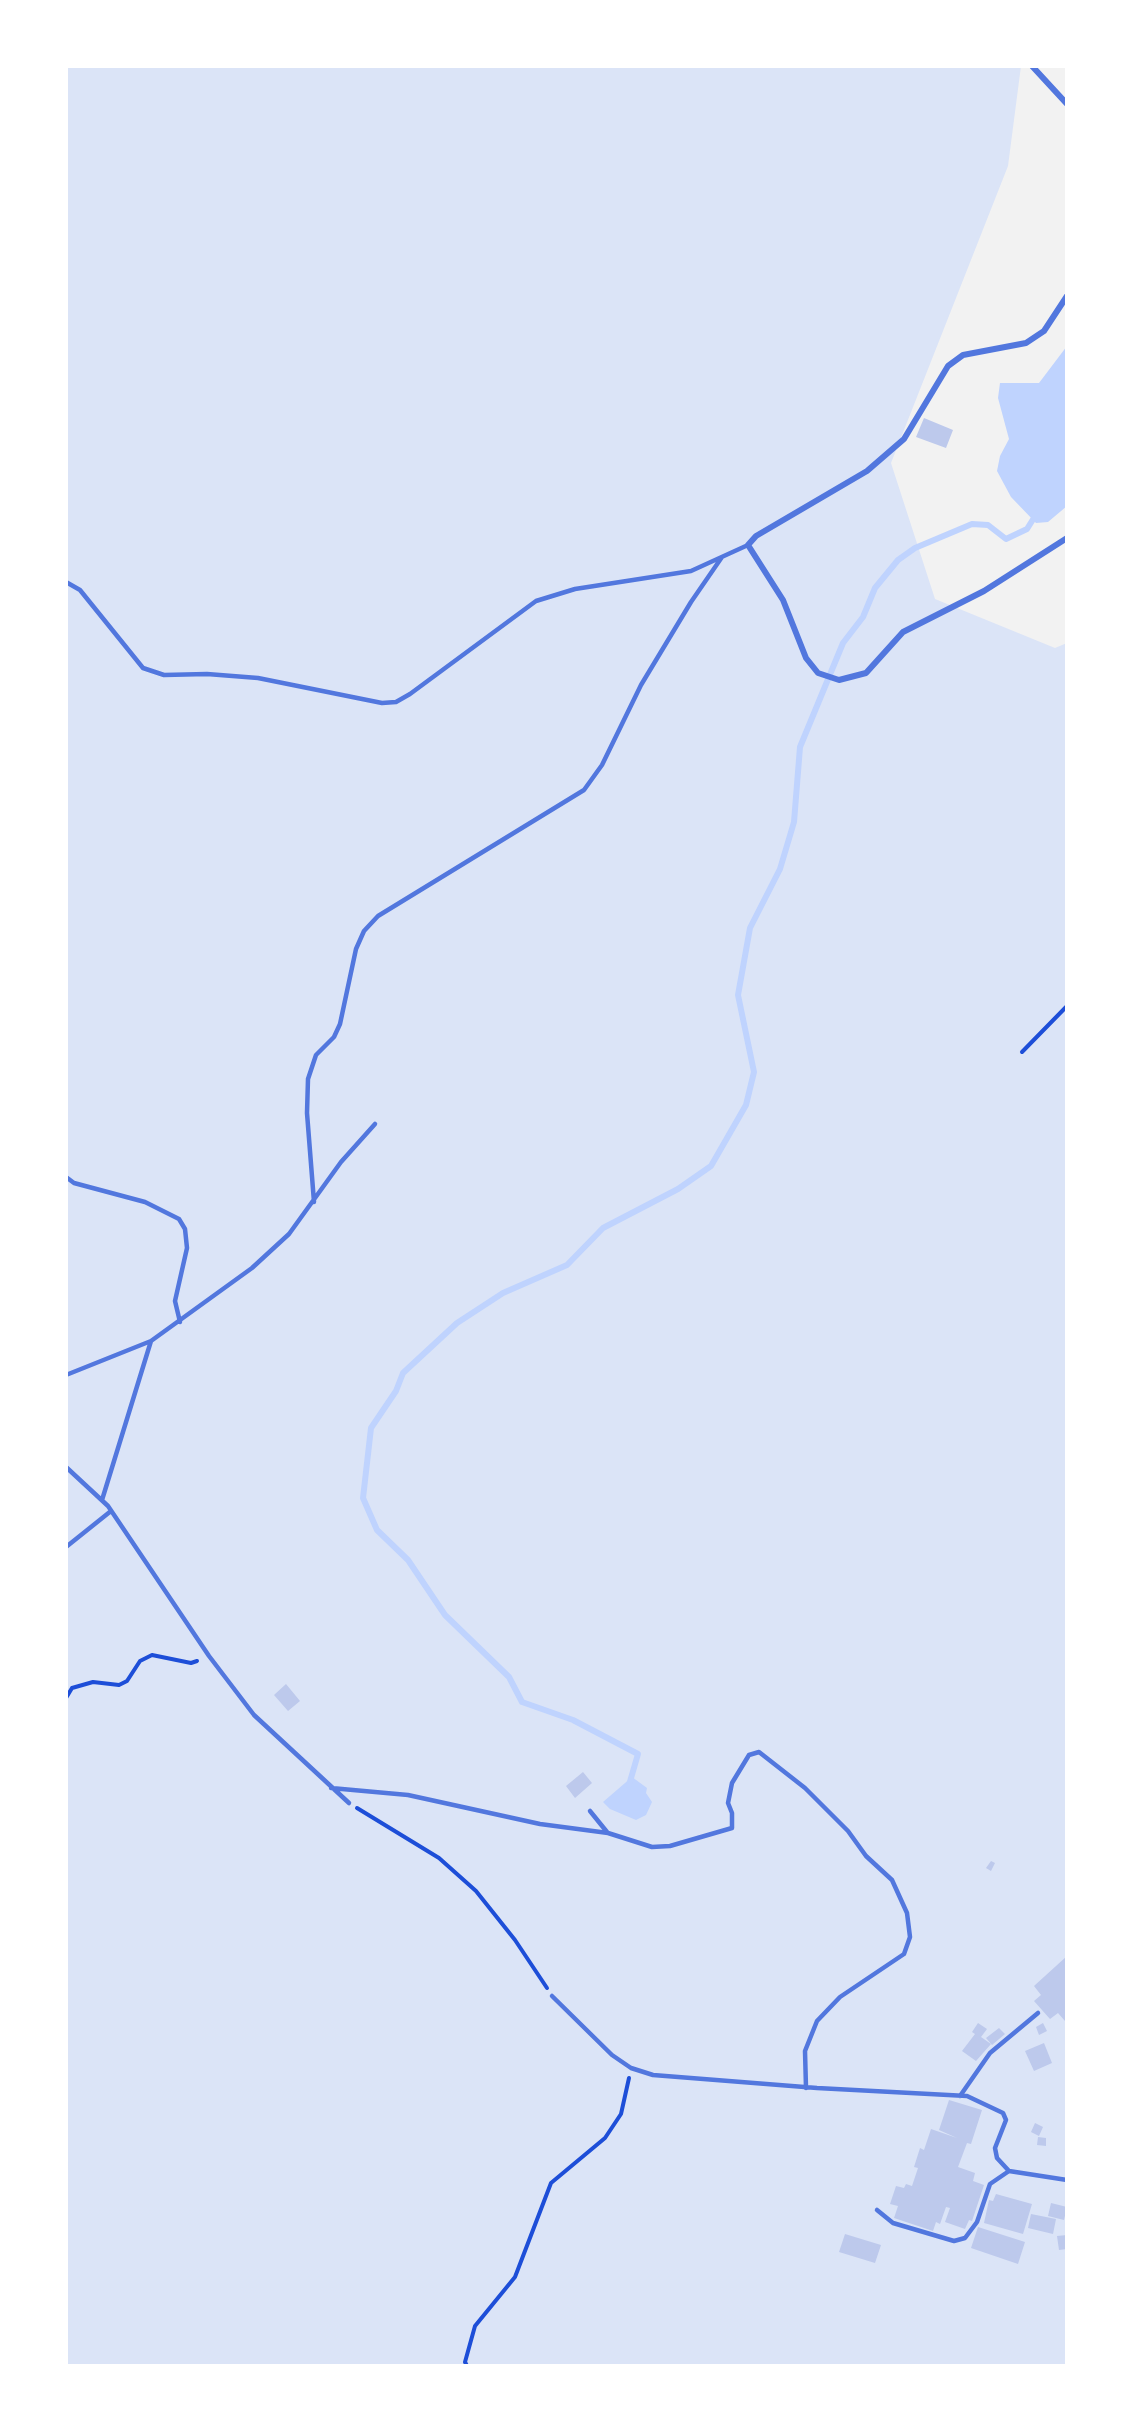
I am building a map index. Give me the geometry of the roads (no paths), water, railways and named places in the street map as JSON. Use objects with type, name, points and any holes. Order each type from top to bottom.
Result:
[{"type":"street","points":[[1032,66],[1067,104]]},
{"type":"street","points":[[1067,296],[1044,331],[1026,343],[963,355],[948,366],[904,439],[867,471],[756,536],[748,545],[783,600],[806,658],[818,673],[838,680],[866,673],[903,632],[984,591],[1067,538]]},
{"type":"lane","points":[[66,582],[80,590],[143,668],[164,675],[207,674],[258,678],[382,703],[396,702],[410,694],[536,602],[575,589],[691,571],[748,545]]},
{"type":"lane","points":[[314,1202],[307,1113],[308,1079],[316,1055],[334,1037],[340,1024],[357,949],[364,931],[378,916],[584,790],[602,765],[641,685],[691,602],[722,557]]},
{"type":"lane","points":[[66,1375],[151,1341],[180,1322],[274,1248],[289,1234],[341,1162],[375,1124]]},
{"type":"lane","points":[[66,1177],[74,1183],[145,1202],[179,1219],[185,1229],[188,1248],[175,1301],[180,1322]]},
{"type":"lane","points":[[102,1500],[151,1341]]},
{"type":"lane","points":[[66,1467],[111,1511],[209,1656],[254,1715],[349,1803]]},
{"type":"lane","points":[[66,1547],[111,1511]]},
{"type":"lane","points":[[331,1788],[408,1795],[540,1824],[608,1833],[652,1847],[670,1846],[732,1828],[732,1813],[728,1803],[732,1783],[749,1755],[759,1752],[806,1788],[848,1831],[866,1856],[892,1880],[907,1913],[910,1937],[904,1954],[840,1997],[817,2021],[805,2051],[806,2088]]},
{"type":"lane","points":[[590,1811],[608,1833]]},
{"type":"lane","points":[[552,1996],[612,2055],[631,2068],[653,2074],[806,2088],[967,2096],[1003,2113],[1006,2120],[995,2148],[997,2158],[1009,2171],[1067,2180]]},
{"type":"lane","points":[[960,2096],[990,2053],[1038,2013]]},
{"type":"lane","points":[[877,2210],[893,2223],[954,2241],[965,2238],[977,2222],[990,2184],[1009,2171]]},
{"type":"water","points":[[1067,346],[1067,506],[1048,522],[1036,523],[1011,497],[997,471],[1000,456],[1009,439],[998,398],[1000,383],[1039,383]]},
{"type":"water","points":[[632,1777],[647,1788],[646,1793],[652,1802],[646,1815],[636,1820],[610,1809],[603,1802]]},
{"type":"waterway","points":[[629,1785],[638,1754],[573,1720],[522,1702],[509,1677],[445,1615],[408,1560],[377,1530],[363,1498],[371,1428],[396,1391],[403,1373],[457,1323],[503,1293],[567,1265],[603,1228],[678,1189],[711,1166],[746,1105],[754,1072],[738,995],[750,928],[780,869],[794,822],[800,747],[843,643],[863,617],[875,588],[898,560],[915,548],[972,524],[988,525],[1006,539],[1027,529],[1037,513]]}]
